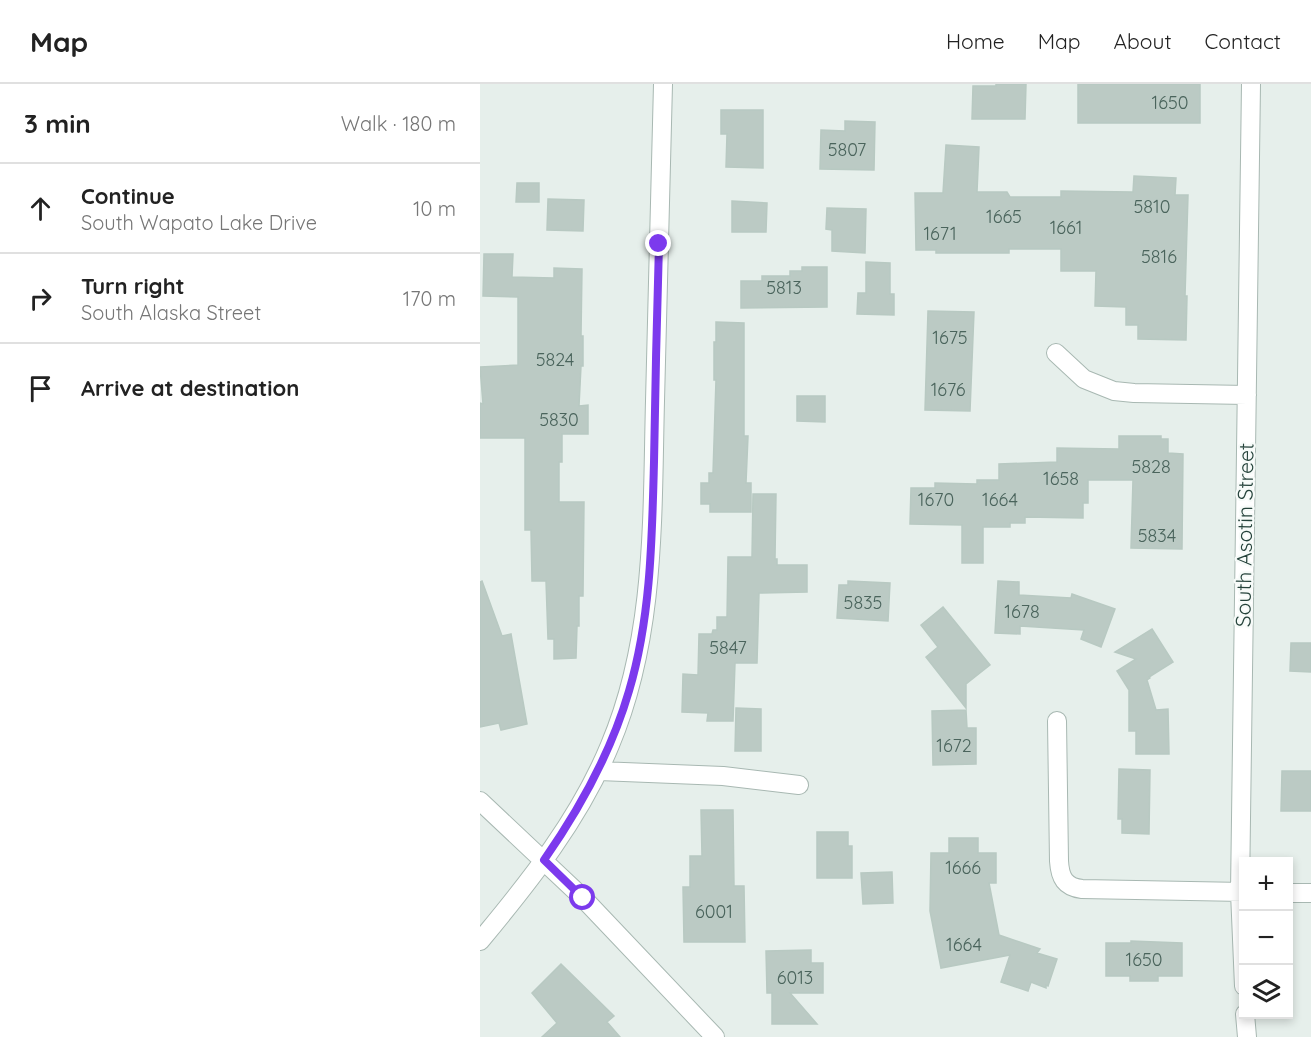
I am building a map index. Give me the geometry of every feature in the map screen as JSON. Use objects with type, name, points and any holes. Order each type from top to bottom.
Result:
[{"type":"street","points":[[480,941],[544,860],[599,771],[621,717],[634,675],[642,637],[652,529],[663,84]]},
{"type":"street","name":"South Asotin Street","points":[[1242,857],[1251,84]]},
{"type":"street","points":[[1056,353],[1084,379],[1114,391],[1247,394]]},
{"type":"street","points":[[1057,721],[1059,861],[1061,877],[1067,884],[1082,889],[1239,892]]},
{"type":"street","points":[[599,771],[723,776],[799,784]]},
{"type":"street","points":[[480,801],[583,898],[715,1037]]},
{"type":"street","points":[[1293,893],[1311,893]]},
{"type":"street","name":"South Asotin Street","points":[[1242,911],[1244,965]]},
{"type":"street","points":[[1245,1019],[1247,1037]]},
{"type":"building","points":[[996,84],[1026,84],[1025,119],[972,119],[973,86],[996,86]]},
{"type":"building","points":[[1078,84],[1200,84],[1200,123],[1078,123]]},
{"type":"building","points":[[721,110],[763,110],[763,168],[726,167],[727,134],[721,134]]},
{"type":"building","points":[[845,121],[875,122],[874,170],[820,169],[821,130],[845,131]]},
{"type":"building","points":[[946,145],[979,147],[977,192],[1007,192],[1010,197],[1061,197],[1061,191],[1133,192],[1134,176],[1176,178],[1175,195],[1188,195],[1186,340],[1138,339],[1138,325],[1126,325],[1126,307],[1095,306],[1096,271],[1061,271],[1061,249],[1009,249],[1009,253],[936,253],[936,250],[916,250],[915,193],[943,193]]},
{"type":"building","points":[[517,183],[539,183],[539,202],[516,202]]},
{"type":"building","points":[[548,199],[584,200],[583,231],[547,230]]},
{"type":"building","points":[[732,201],[767,203],[766,232],[732,232]]},
{"type":"building","points":[[827,208],[866,209],[865,253],[832,251],[832,230],[826,229]]},
{"type":"building","points":[[484,254],[513,254],[512,277],[554,278],[554,268],[582,269],[583,366],[581,366],[579,406],[588,405],[588,434],[562,434],[562,462],[559,462],[559,502],[584,502],[583,596],[579,596],[576,658],[554,659],[554,639],[548,639],[546,581],[532,581],[531,530],[525,530],[525,438],[480,438],[480,403],[483,404],[480,367],[518,365],[518,297],[483,296]]},
{"type":"building","points":[[866,262],[890,263],[890,294],[894,294],[894,315],[857,314],[858,293],[866,293]]},
{"type":"building","points":[[802,267],[827,267],[827,307],[741,308],[741,281],[762,281],[762,276],[790,276],[790,271],[802,271]]},
{"type":"building","points":[[928,311],[974,312],[970,411],[925,410]]},
{"type":"building","points":[[716,322],[744,323],[744,436],[748,436],[746,483],[751,483],[751,512],[710,512],[710,504],[701,504],[701,483],[709,483],[709,473],[713,473]]},
{"type":"building","points":[[797,396],[825,396],[825,422],[797,421]]},
{"type":"building","points":[[1119,436],[1161,436],[1161,439],[1168,439],[1168,453],[1183,454],[1182,549],[1131,548],[1133,480],[1088,480],[1088,503],[1083,503],[1083,518],[1025,517],[1025,523],[1010,523],[1010,527],[983,527],[983,563],[962,563],[962,525],[910,524],[911,488],[935,488],[935,483],[977,484],[977,480],[999,480],[999,464],[1057,462],[1057,448],[1119,449]]},
{"type":"building","points":[[753,494],[776,494],[775,559],[777,559],[777,565],[807,565],[807,592],[759,593],[757,663],[735,663],[733,721],[707,721],[708,713],[682,712],[683,674],[698,675],[699,634],[712,634],[713,630],[717,630],[717,617],[727,617],[728,557],[752,557]]},
{"type":"building","points":[[482,581],[502,636],[511,634],[527,724],[501,730],[499,723],[480,727],[480,582]]},
{"type":"building","points":[[848,581],[890,583],[888,621],[837,618],[839,585],[848,585]]},
{"type":"building","points":[[998,581],[1019,582],[1019,595],[1071,598],[1072,594],[1115,609],[1101,647],[1081,639],[1084,630],[1020,626],[1020,634],[995,633]]},
{"type":"building","points":[[943,607],[990,665],[966,684],[966,708],[926,657],[938,647],[921,625]]},
{"type":"building","points":[[1152,629],[1173,662],[1147,680],[1156,710],[1168,709],[1169,754],[1136,754],[1136,731],[1129,731],[1129,690],[1117,671],[1136,659],[1115,652]]},
{"type":"building","points":[[1291,643],[1311,643],[1311,672],[1290,671]]},
{"type":"building","points":[[736,708],[761,709],[761,751],[735,751]]},
{"type":"building","points":[[966,710],[967,728],[976,728],[976,764],[933,765],[932,711]]},
{"type":"building","points":[[1119,769],[1150,770],[1149,834],[1122,833],[1122,819],[1118,819]]},
{"type":"building","points":[[1282,771],[1311,771],[1311,811],[1281,811]]},
{"type":"building","points":[[701,810],[733,810],[734,886],[744,886],[745,942],[684,942],[683,887],[690,887],[690,856],[702,856]]},
{"type":"building","points":[[817,832],[848,832],[848,846],[852,846],[852,878],[817,878]]},
{"type":"building","points":[[949,838],[978,838],[978,853],[996,853],[996,883],[989,883],[999,935],[1040,949],[1037,953],[1057,959],[1046,988],[1031,982],[1028,991],[1001,982],[1010,955],[941,968],[930,911],[931,853],[949,853]]},
{"type":"building","points":[[892,872],[893,903],[863,904],[861,873]]},
{"type":"building","points":[[1131,941],[1182,943],[1182,976],[1158,976],[1158,981],[1130,981],[1130,976],[1106,976],[1106,943],[1131,943]]},
{"type":"building","points":[[811,950],[811,963],[823,963],[823,993],[790,993],[817,1024],[772,1024],[772,993],[767,993],[766,951]]},
{"type":"building","points":[[561,964],[614,1016],[607,1022],[620,1037],[542,1037],[557,1023],[532,993]]},
{"type":"route","points":[[583,898],[544,860],[599,771],[630,690],[642,637],[652,529],[659,244]]}]
